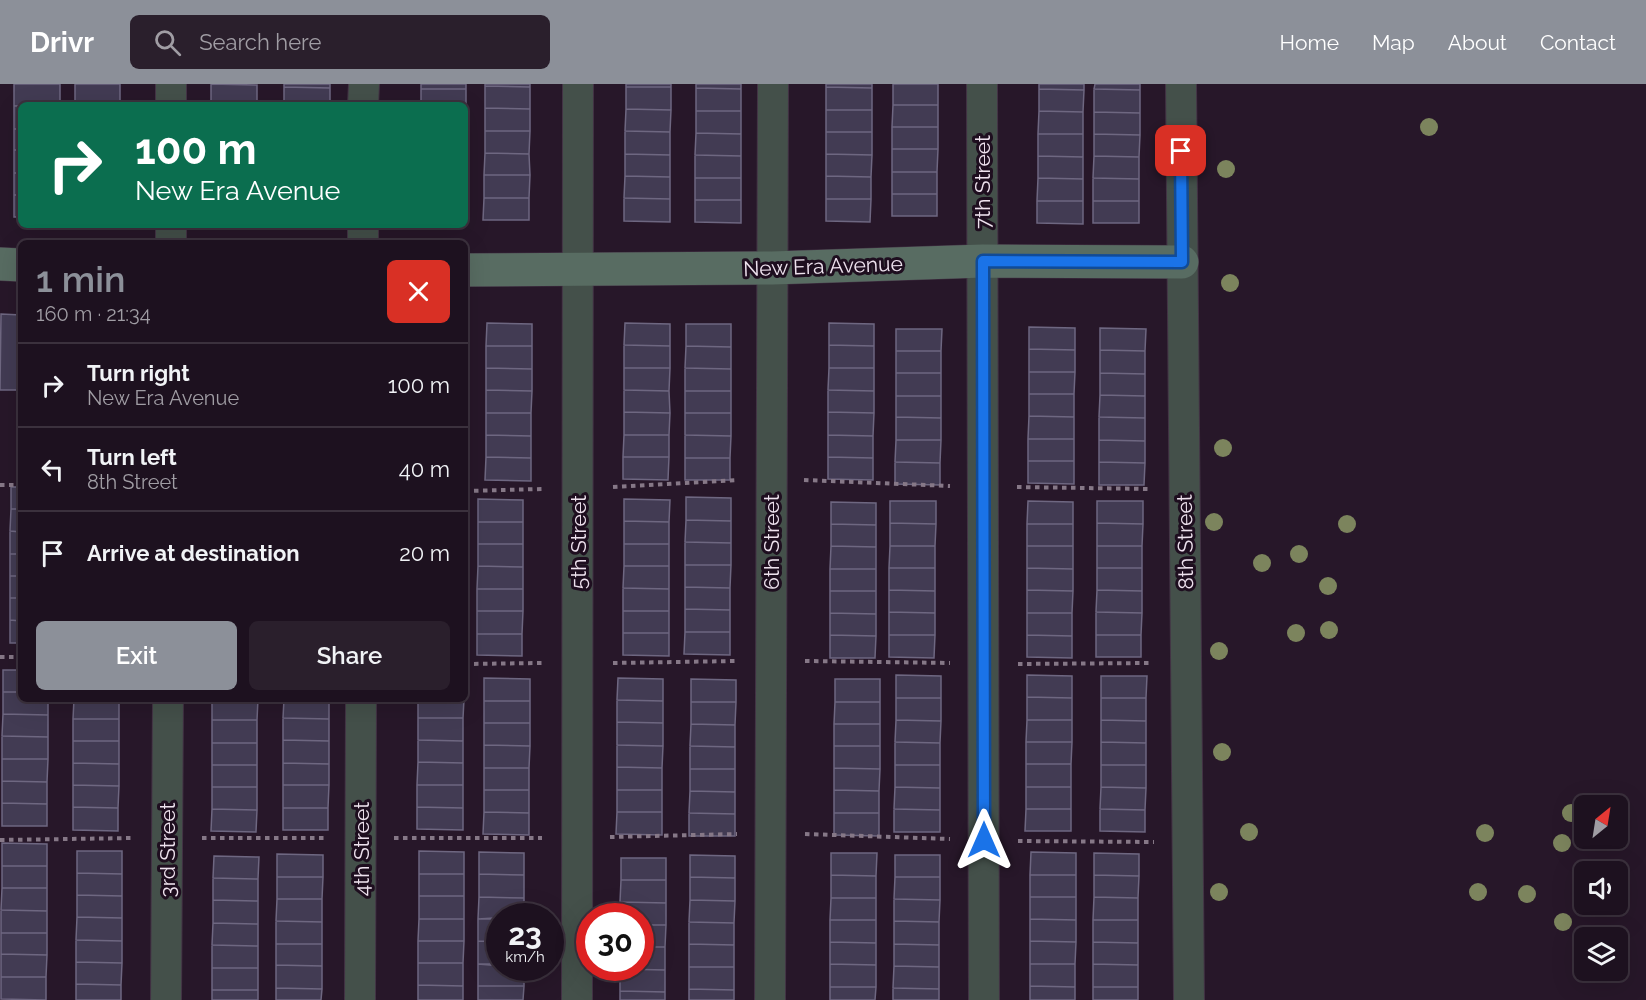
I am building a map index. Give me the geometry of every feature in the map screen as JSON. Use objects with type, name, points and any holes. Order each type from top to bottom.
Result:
[{"type":"street","points":[[171,84],[171,102]]},
{"type":"street","points":[[363,102],[364,84]]},
{"type":"street","name":"5th Street","points":[[577,1000],[578,84]]},
{"type":"street","name":"6th Street","points":[[770,1000],[773,84]]},
{"type":"street","name":"7th Street","points":[[982,84],[984,1000]]},
{"type":"street","name":"8th Street","points":[[1180,84],[1189,1000]]},
{"type":"street","name":"New Era Avenue","points":[[468,270],[772,268],[983,261],[1182,262]]},
{"type":"street","points":[[0,264],[18,265]]},
{"type":"street","name":"3rd Street","points":[[166,1000],[168,702]]},
{"type":"street","name":"4th Street","points":[[360,1000],[361,702]]},
{"type":"path","points":[[468,491],[578,489],[772,478],[983,487],[1184,489]]},
{"type":"path","points":[[0,485],[18,485]]},
{"type":"path","points":[[0,657],[18,657]]},
{"type":"path","points":[[468,664],[771,660],[983,664],[1186,663]]},
{"type":"building","points":[[14,84],[60,84],[60,102],[18,102],[18,106],[14,106]]},
{"type":"building","points":[[75,84],[120,84],[120,102],[75,102]]},
{"type":"building","points":[[211,84],[257,85],[257,102],[211,102]]},
{"type":"building","points":[[284,84],[330,84],[330,88],[284,87]]},
{"type":"building","points":[[421,84],[466,84],[466,89],[421,89]]},
{"type":"building","points":[[485,84],[530,84],[530,87],[485,86]]},
{"type":"building","points":[[626,84],[671,84],[671,87],[626,87]]},
{"type":"building","points":[[696,84],[741,84],[741,89],[696,88]]},
{"type":"building","points":[[826,84],[872,84],[872,88],[826,87]]},
{"type":"building","points":[[893,84],[938,84],[938,105],[893,105]]},
{"type":"building","points":[[1039,84],[1084,84],[1084,90],[1039,89]]},
{"type":"building","points":[[1095,84],[1140,84],[1140,90],[1094,89]]},
{"type":"building","points":[[485,86],[530,87],[530,109],[485,108]]},
{"type":"building","points":[[284,87],[330,88],[330,102],[284,102]]},
{"type":"building","points":[[626,87],[671,87],[671,110],[626,109]]},
{"type":"building","points":[[826,87],[872,88],[872,110],[826,110]]},
{"type":"building","points":[[696,88],[741,89],[741,111],[696,111]]},
{"type":"building","points":[[421,89],[466,89],[466,102],[421,102]]},
{"type":"building","points":[[1039,89],[1084,90],[1083,112],[1039,111]]},
{"type":"building","points":[[1094,89],[1140,90],[1140,113],[1094,112]]},
{"type":"building","points":[[893,105],[938,105],[938,127],[892,127]]},
{"type":"building","points":[[14,106],[18,106],[18,129],[14,129]]},
{"type":"building","points":[[485,108],[530,109],[530,131],[485,131]]},
{"type":"building","points":[[626,109],[671,110],[670,132],[625,131]]},
{"type":"building","points":[[826,110],[872,110],[872,132],[826,132]]},
{"type":"building","points":[[696,111],[741,111],[741,134],[696,133]]},
{"type":"building","points":[[1039,111],[1083,112],[1083,134],[1038,134]]},
{"type":"building","points":[[1094,112],[1140,113],[1140,135],[1094,134]]},
{"type":"building","points":[[892,127],[938,127],[938,149],[892,149]]},
{"type":"building","points":[[14,129],[18,129],[18,150],[14,150]]},
{"type":"building","points":[[485,131],[530,131],[529,154],[485,153]]},
{"type":"building","points":[[625,131],[670,132],[670,155],[625,154]]},
{"type":"building","points":[[826,132],[872,132],[872,155],[826,154]]},
{"type":"building","points":[[696,133],[741,134],[741,156],[695,155]]},
{"type":"building","points":[[1038,134],[1083,134],[1083,157],[1038,156]]},
{"type":"building","points":[[1094,134],[1140,135],[1139,157],[1094,156]]},
{"type":"building","points":[[892,149],[938,149],[937,172],[892,172]]},
{"type":"building","points":[[14,150],[18,150],[18,173],[14,173]]},
{"type":"building","points":[[485,153],[529,154],[530,175],[484,175]]},
{"type":"building","points":[[625,154],[670,155],[670,177],[625,176]]},
{"type":"building","points":[[826,154],[872,155],[871,177],[826,176]]},
{"type":"building","points":[[695,155],[741,156],[741,178],[695,178]]},
{"type":"building","points":[[1038,156],[1083,157],[1083,179],[1038,178]]},
{"type":"building","points":[[1094,156],[1139,157],[1139,179],[1093,178]]},
{"type":"building","points":[[892,172],[937,172],[937,194],[892,194]]},
{"type":"building","points":[[14,173],[18,173],[18,195],[14,195]]},
{"type":"building","points":[[484,175],[530,175],[529,198],[484,198]]},
{"type":"building","points":[[625,176],[670,177],[670,199],[624,198]]},
{"type":"building","points":[[826,176],[871,177],[871,199],[826,199]]},
{"type":"building","points":[[695,178],[741,178],[741,200],[695,200]]},
{"type":"building","points":[[1038,178],[1083,179],[1083,201],[1037,201]]},
{"type":"building","points":[[1093,178],[1139,179],[1139,201],[1093,201]]},
{"type":"building","points":[[892,194],[937,194],[937,216],[892,216]]},
{"type":"building","points":[[14,195],[18,195],[18,217],[14,217]]},
{"type":"building","points":[[484,198],[529,198],[529,220],[483,220]]},
{"type":"building","points":[[624,198],[670,199],[670,222],[624,221]]},
{"type":"building","points":[[826,199],[871,199],[870,222],[826,221]]},
{"type":"building","points":[[695,200],[741,200],[741,223],[695,222]]},
{"type":"building","points":[[1037,201],[1083,201],[1083,224],[1037,223]]},
{"type":"building","points":[[1093,201],[1139,201],[1139,223],[1093,223]]},
{"type":"building","points":[[1,314],[18,315],[18,390],[0,390]]},
{"type":"building","points":[[487,323],[532,324],[532,346],[486,346]]},
{"type":"building","points":[[625,323],[670,324],[670,346],[624,345]]},
{"type":"building","points":[[829,323],[874,324],[874,346],[829,345]]},
{"type":"building","points":[[686,324],[731,324],[731,347],[686,346]]},
{"type":"building","points":[[1029,327],[1075,328],[1075,350],[1029,349]]},
{"type":"building","points":[[1100,328],[1146,329],[1145,351],[1100,350]]},
{"type":"building","points":[[896,329],[942,329],[941,351],[896,351]]},
{"type":"building","points":[[624,345],[670,346],[670,368],[624,368]]},
{"type":"building","points":[[829,345],[874,346],[874,368],[829,368]]},
{"type":"building","points":[[486,346],[532,346],[532,369],[486,368]]},
{"type":"building","points":[[686,346],[731,347],[731,369],[685,368]]},
{"type":"building","points":[[1029,349],[1075,350],[1075,372],[1029,372]]},
{"type":"building","points":[[1100,350],[1145,351],[1145,374],[1100,373]]},
{"type":"building","points":[[896,351],[941,351],[941,373],[896,373]]},
{"type":"building","points":[[486,368],[532,369],[532,391],[486,390]]},
{"type":"building","points":[[624,368],[670,368],[669,391],[624,390]]},
{"type":"building","points":[[685,368],[731,369],[731,391],[685,391]]},
{"type":"building","points":[[829,368],[874,368],[874,391],[828,390]]},
{"type":"building","points":[[1029,372],[1075,372],[1074,394],[1029,394]]},
{"type":"building","points":[[896,373],[941,373],[941,396],[896,396]]},
{"type":"building","points":[[1100,373],[1145,374],[1145,396],[1100,395]]},
{"type":"building","points":[[486,390],[532,391],[531,413],[486,413]]},
{"type":"building","points":[[624,390],[669,391],[670,413],[624,412]]},
{"type":"building","points":[[828,390],[874,391],[874,413],[828,412]]},
{"type":"building","points":[[685,391],[731,391],[731,413],[685,413]]},
{"type":"building","points":[[1029,394],[1074,394],[1074,417],[1029,416]]},
{"type":"building","points":[[1100,395],[1145,396],[1145,418],[1099,417]]},
{"type":"building","points":[[896,396],[941,396],[941,418],[896,417]]},
{"type":"building","points":[[624,412],[670,413],[669,435],[624,435]]},
{"type":"building","points":[[828,412],[874,413],[873,436],[828,435]]},
{"type":"building","points":[[486,413],[531,413],[531,436],[486,435]]},
{"type":"building","points":[[685,413],[731,413],[731,436],[685,435]]},
{"type":"building","points":[[1029,416],[1074,417],[1074,439],[1028,439]]},
{"type":"building","points":[[896,417],[941,418],[941,440],[896,440]]},
{"type":"building","points":[[1099,417],[1145,418],[1145,441],[1099,440]]},
{"type":"building","points":[[486,435],[531,436],[531,458],[486,457]]},
{"type":"building","points":[[624,435],[669,435],[669,457],[623,457]]},
{"type":"building","points":[[685,435],[731,436],[730,458],[685,458]]},
{"type":"building","points":[[828,435],[873,436],[873,458],[828,457]]},
{"type":"building","points":[[1028,439],[1074,439],[1074,461],[1028,461]]},
{"type":"building","points":[[896,440],[941,440],[940,463],[895,462]]},
{"type":"building","points":[[1099,440],[1145,441],[1145,463],[1099,462]]},
{"type":"building","points":[[486,457],[531,458],[531,481],[485,480]]},
{"type":"building","points":[[623,457],[669,457],[668,480],[623,479]]},
{"type":"building","points":[[828,457],[873,458],[873,480],[828,479]]},
{"type":"building","points":[[685,458],[730,458],[730,480],[685,480]]},
{"type":"building","points":[[1028,461],[1074,461],[1074,484],[1028,483]]},
{"type":"building","points":[[895,462],[940,463],[940,485],[895,484]]},
{"type":"building","points":[[1099,462],[1145,463],[1144,485],[1099,485]]},
{"type":"building","points":[[11,487],[18,487],[18,509],[11,509]]},
{"type":"building","points":[[686,497],[731,498],[731,521],[686,520]]},
{"type":"building","points":[[478,499],[523,500],[523,522],[478,522]]},
{"type":"building","points":[[624,499],[670,500],[669,522],[624,521]]},
{"type":"building","points":[[890,501],[936,501],[936,524],[890,523]]},
{"type":"building","points":[[1028,501],[1073,502],[1073,524],[1027,524]]},
{"type":"building","points":[[1097,501],[1143,501],[1143,524],[1097,523]]},
{"type":"building","points":[[831,502],[876,503],[876,525],[831,524]]},
{"type":"building","points":[[11,509],[18,509],[18,532],[10,531]]},
{"type":"building","points":[[686,520],[731,521],[731,543],[685,542]]},
{"type":"building","points":[[624,521],[669,522],[669,544],[624,544]]},
{"type":"building","points":[[478,522],[523,522],[523,544],[478,544]]},
{"type":"building","points":[[890,523],[936,524],[935,546],[890,546]]},
{"type":"building","points":[[1097,523],[1143,524],[1142,546],[1097,546]]},
{"type":"building","points":[[831,524],[876,525],[876,547],[831,546]]},
{"type":"building","points":[[1027,524],[1073,524],[1073,546],[1027,546]]},
{"type":"building","points":[[10,531],[18,532],[18,554],[10,554]]},
{"type":"building","points":[[685,542],[731,543],[731,565],[685,565]]},
{"type":"building","points":[[478,544],[523,544],[523,567],[478,566]]},
{"type":"building","points":[[624,544],[669,544],[669,566],[624,566]]},
{"type":"building","points":[[831,546],[876,547],[876,569],[830,569]]},
{"type":"building","points":[[890,546],[935,546],[935,568],[889,568]]},
{"type":"building","points":[[1027,546],[1073,546],[1073,569],[1027,568]]},
{"type":"building","points":[[1097,546],[1142,546],[1142,568],[1097,568]]},
{"type":"building","points":[[10,554],[18,554],[18,576],[10,576]]},
{"type":"building","points":[[685,565],[731,565],[730,588],[685,587]]},
{"type":"building","points":[[478,566],[523,567],[523,589],[477,589]]},
{"type":"building","points":[[624,566],[669,566],[669,589],[623,588]]},
{"type":"building","points":[[889,568],[935,568],[935,591],[889,590]]},
{"type":"building","points":[[1027,568],[1073,569],[1073,591],[1027,590]]},
{"type":"building","points":[[1097,568],[1142,568],[1142,591],[1097,590]]},
{"type":"building","points":[[830,569],[876,569],[876,591],[830,591]]},
{"type":"building","points":[[10,576],[18,576],[18,598],[10,598]]},
{"type":"building","points":[[685,587],[730,588],[730,610],[685,609]]},
{"type":"building","points":[[623,588],[669,589],[669,611],[623,611]]},
{"type":"building","points":[[477,589],[523,589],[523,611],[477,611]]},
{"type":"building","points":[[889,590],[935,591],[935,613],[889,612]]},
{"type":"building","points":[[1027,590],[1073,591],[1072,613],[1027,613]]},
{"type":"building","points":[[1097,590],[1142,591],[1142,613],[1096,612]]},
{"type":"building","points":[[830,591],[876,591],[876,614],[830,613]]},
{"type":"building","points":[[10,598],[18,598],[18,621],[10,620]]},
{"type":"building","points":[[685,609],[730,610],[730,632],[685,632]]},
{"type":"building","points":[[477,611],[523,611],[522,634],[477,634]]},
{"type":"building","points":[[623,611],[669,611],[669,633],[623,633]]},
{"type":"building","points":[[889,612],[935,613],[935,635],[889,635]]},
{"type":"building","points":[[1096,612],[1142,613],[1141,635],[1096,635]]},
{"type":"building","points":[[830,613],[876,614],[876,636],[830,635]]},
{"type":"building","points":[[1027,613],[1072,613],[1072,636],[1027,635]]},
{"type":"building","points":[[10,620],[18,621],[18,643],[10,643]]},
{"type":"building","points":[[685,632],[730,632],[730,655],[684,654]]},
{"type":"building","points":[[623,633],[669,633],[669,656],[623,655]]},
{"type":"building","points":[[477,634],[522,634],[522,656],[477,655]]},
{"type":"building","points":[[830,635],[876,636],[875,658],[830,658]]},
{"type":"building","points":[[889,635],[935,635],[934,658],[889,657]]},
{"type":"building","points":[[1027,635],[1072,636],[1072,658],[1027,657]]},
{"type":"building","points":[[1096,635],[1141,635],[1141,657],[1096,657]]},
{"type":"building","points":[[3,670],[18,670],[18,692],[3,692]]},
{"type":"building","points":[[896,675],[941,676],[941,698],[896,698]]},
{"type":"building","points":[[1027,675],[1072,676],[1072,698],[1027,697]]},
{"type":"building","points":[[1101,676],[1147,676],[1146,698],[1101,698]]},
{"type":"building","points":[[484,678],[530,679],[530,701],[484,701]]},
{"type":"building","points":[[618,678],[663,679],[663,701],[617,700]]},
{"type":"building","points":[[691,679],[736,680],[736,702],[691,702]]},
{"type":"building","points":[[835,679],[880,679],[880,702],[835,702]]},
{"type":"building","points":[[3,692],[18,692],[18,702],[48,702],[48,715],[3,714]]},
{"type":"building","points":[[1027,697],[1072,698],[1072,720],[1027,720]]},
{"type":"building","points":[[896,698],[941,698],[941,721],[896,720]]},
{"type":"building","points":[[1101,698],[1146,698],[1146,721],[1101,720]]},
{"type":"building","points":[[617,700],[663,701],[663,723],[617,722]]},
{"type":"building","points":[[484,701],[530,701],[530,723],[484,723]]},
{"type":"building","points":[[74,702],[119,702],[119,719],[73,719]]},
{"type":"building","points":[[212,702],[258,702],[257,720],[212,720]]},
{"type":"building","points":[[284,702],[329,702],[329,719],[283,718]]},
{"type":"building","points":[[418,702],[464,702],[463,718],[418,718]]},
{"type":"building","points":[[691,702],[736,702],[735,725],[691,724]]},
{"type":"building","points":[[835,702],[880,702],[880,724],[834,724]]},
{"type":"building","points":[[3,714],[48,715],[48,737],[2,736]]},
{"type":"building","points":[[283,718],[329,719],[329,741],[283,740]]},
{"type":"building","points":[[418,718],[463,718],[463,741],[418,740]]},
{"type":"building","points":[[73,719],[119,719],[119,741],[73,741]]},
{"type":"building","points":[[212,720],[257,720],[257,743],[212,743]]},
{"type":"building","points":[[896,720],[941,721],[940,743],[895,742]]},
{"type":"building","points":[[1027,720],[1072,720],[1072,742],[1026,742]]},
{"type":"building","points":[[1101,720],[1146,721],[1146,743],[1101,742]]},
{"type":"building","points":[[617,722],[663,723],[663,746],[617,745]]},
{"type":"building","points":[[484,723],[530,723],[530,746],[484,745]]},
{"type":"building","points":[[691,724],[735,725],[735,747],[690,746]]},
{"type":"building","points":[[834,724],[880,724],[880,746],[834,746]]},
{"type":"building","points":[[2,736],[48,737],[48,759],[2,759]]},
{"type":"building","points":[[283,740],[329,741],[329,764],[283,763]]},
{"type":"building","points":[[418,740],[463,741],[463,763],[418,762]]},
{"type":"building","points":[[73,741],[119,741],[119,764],[73,763]]},
{"type":"building","points":[[895,742],[940,743],[940,765],[895,765]]},
{"type":"building","points":[[1026,742],[1072,742],[1071,764],[1026,764]]},
{"type":"building","points":[[1101,742],[1146,743],[1146,765],[1101,765]]},
{"type":"building","points":[[212,743],[257,743],[257,765],[212,765]]},
{"type":"building","points":[[484,745],[530,746],[529,768],[484,768]]},
{"type":"building","points":[[617,745],[663,746],[662,768],[617,767]]},
{"type":"building","points":[[690,746],[735,747],[735,769],[690,769]]},
{"type":"building","points":[[834,746],[880,746],[880,769],[834,768]]},
{"type":"building","points":[[2,759],[48,759],[47,782],[2,781]]},
{"type":"building","points":[[418,762],[463,763],[463,785],[417,785]]},
{"type":"building","points":[[73,763],[119,764],[119,786],[73,785]]},
{"type":"building","points":[[283,763],[329,764],[329,785],[283,785]]},
{"type":"building","points":[[1026,764],[1071,764],[1071,787],[1026,787]]},
{"type":"building","points":[[212,765],[257,765],[257,787],[212,787]]},
{"type":"building","points":[[895,765],[940,765],[940,788],[895,787]]},
{"type":"building","points":[[1101,765],[1146,765],[1146,788],[1101,787]]},
{"type":"building","points":[[617,767],[662,768],[662,790],[617,790]]},
{"type":"building","points":[[484,768],[529,768],[529,790],[484,790]]},
{"type":"building","points":[[834,768],[880,769],[879,791],[834,790]]},
{"type":"building","points":[[690,769],[735,769],[735,792],[690,791]]},
{"type":"building","points":[[2,781],[47,782],[47,804],[2,803]]},
{"type":"building","points":[[73,785],[119,786],[118,808],[73,807]]},
{"type":"building","points":[[283,785],[329,785],[328,808],[283,808]]},
{"type":"building","points":[[417,785],[463,785],[463,808],[417,807]]},
{"type":"building","points":[[212,787],[257,787],[257,810],[212,809]]},
{"type":"building","points":[[895,787],[940,788],[940,810],[894,809]]},
{"type":"building","points":[[1026,787],[1071,787],[1071,809],[1026,809]]},
{"type":"building","points":[[1101,787],[1146,788],[1145,810],[1100,809]]},
{"type":"building","points":[[484,790],[529,790],[529,813],[484,812]]},
{"type":"building","points":[[617,790],[662,790],[662,812],[617,812]]},
{"type":"building","points":[[834,790],[879,791],[879,813],[834,813]]},
{"type":"building","points":[[690,791],[735,792],[735,814],[689,813]]},
{"type":"building","points":[[2,803],[47,804],[47,826],[2,826]]},
{"type":"building","points":[[73,807],[118,808],[118,831],[73,830]]},
{"type":"building","points":[[417,807],[463,808],[463,830],[417,829]]},
{"type":"building","points":[[283,808],[328,808],[328,830],[283,830]]},
{"type":"building","points":[[212,809],[257,810],[256,832],[211,831]]},
{"type":"building","points":[[894,809],[940,810],[940,832],[894,832]]},
{"type":"building","points":[[1026,809],[1071,809],[1071,831],[1025,831]]},
{"type":"building","points":[[1100,809],[1145,810],[1145,832],[1100,831]]},
{"type":"building","points":[[484,812],[529,813],[529,835],[483,834]]},
{"type":"building","points":[[617,812],[662,812],[662,835],[616,834]]},
{"type":"building","points":[[689,813],[735,814],[735,836],[689,836]]},
{"type":"building","points":[[834,813],[879,813],[879,836],[834,835]]},
{"type":"building","points":[[2,843],[47,844],[47,866],[2,866]]},
{"type":"building","points":[[77,851],[122,851],[122,874],[77,873]]},
{"type":"building","points":[[419,851],[464,852],[464,874],[419,874]]},
{"type":"building","points":[[479,852],[524,853],[524,875],[479,874]]},
{"type":"building","points":[[1031,852],[1076,853],[1076,875],[1030,875]]},
{"type":"building","points":[[831,853],[877,853],[876,876],[831,875]]},
{"type":"building","points":[[1094,853],[1139,854],[1139,876],[1094,875]]},
{"type":"building","points":[[277,854],[323,855],[323,877],[277,877]]},
{"type":"building","points":[[690,855],[735,856],[735,878],[690,877]]},
{"type":"building","points":[[895,855],[940,855],[940,877],[895,877]]},
{"type":"building","points":[[214,856],[259,857],[258,879],[213,878]]},
{"type":"building","points":[[621,858],[666,858],[666,880],[621,880]]},
{"type":"building","points":[[2,866],[47,866],[47,888],[2,888]]},
{"type":"building","points":[[77,873],[122,874],[122,896],[77,895]]},
{"type":"building","points":[[419,874],[464,874],[464,896],[419,896]]},
{"type":"building","points":[[479,874],[524,875],[524,898],[479,897]]},
{"type":"building","points":[[831,875],[876,876],[876,898],[831,898]]},
{"type":"building","points":[[1030,875],[1076,875],[1076,897],[1030,897]]},
{"type":"building","points":[[1094,875],[1139,876],[1138,898],[1094,897]]},
{"type":"building","points":[[277,877],[323,877],[322,899],[277,899]]},
{"type":"building","points":[[690,877],[735,878],[735,901],[690,900]]},
{"type":"building","points":[[895,877],[940,877],[940,900],[894,899]]},
{"type":"building","points":[[213,878],[258,879],[258,901],[213,900]]},
{"type":"building","points":[[621,880],[666,880],[666,903],[620,902]]},
{"type":"building","points":[[2,888],[47,888],[47,911],[1,910]]},
{"type":"building","points":[[77,895],[122,896],[122,918],[77,917]]},
{"type":"building","points":[[419,896],[464,896],[464,919],[419,919]]},
{"type":"building","points":[[479,897],[524,898],[524,903],[486,903],[486,918],[478,919]]},
{"type":"building","points":[[1030,897],[1076,897],[1076,920],[1030,919]]},
{"type":"building","points":[[1094,897],[1138,898],[1138,920],[1093,920]]},
{"type":"building","points":[[831,898],[876,898],[876,920],[830,920]]},
{"type":"building","points":[[277,899],[322,899],[322,922],[276,921]]},
{"type":"building","points":[[894,899],[940,900],[939,922],[894,921]]},
{"type":"building","points":[[213,900],[258,901],[258,924],[213,923]]},
{"type":"building","points":[[690,900],[735,901],[734,923],[689,922]]},
{"type":"building","points":[[620,902],[666,903],[666,925],[654,925],[654,903]]},
{"type":"building","points":[[1,910],[47,911],[47,933],[1,933]]},
{"type":"building","points":[[77,917],[122,918],[122,941],[76,940]]},
{"type":"building","points":[[419,919],[464,919],[464,941],[418,941]]},
{"type":"building","points":[[478,919],[486,919],[486,941],[478,941]]},
{"type":"building","points":[[1030,919],[1076,920],[1076,942],[1030,941]]},
{"type":"building","points":[[830,920],[876,920],[876,943],[830,942]]},
{"type":"building","points":[[1093,920],[1138,920],[1138,943],[1093,942]]},
{"type":"building","points":[[276,921],[322,922],[322,944],[276,944]]},
{"type":"building","points":[[894,921],[939,922],[939,945],[894,944]]},
{"type":"building","points":[[689,922],[734,923],[734,945],[689,944]]},
{"type":"building","points":[[213,923],[258,924],[258,946],[212,945]]},
{"type":"building","points":[[654,925],[666,925],[665,947],[654,947]]},
{"type":"building","points":[[1,933],[47,933],[47,955],[1,954]]},
{"type":"building","points":[[76,940],[122,941],[122,963],[76,962]]},
{"type":"building","points":[[418,941],[464,941],[463,963],[418,963]]},
{"type":"building","points":[[478,941],[486,941],[486,964],[478,964]]},
{"type":"building","points":[[1030,941],[1076,942],[1075,964],[1030,964]]},
{"type":"building","points":[[830,942],[876,943],[876,965],[830,964]]},
{"type":"building","points":[[1093,942],[1138,943],[1138,965],[1093,964]]},
{"type":"building","points":[[276,944],[322,944],[322,966],[276,965]]},
{"type":"building","points":[[689,944],[734,945],[734,967],[689,967]]},
{"type":"building","points":[[894,944],[939,945],[939,967],[894,966]]},
{"type":"building","points":[[212,945],[258,946],[258,968],[212,968]]},
{"type":"building","points":[[654,947],[665,947],[665,970],[654,970]]},
{"type":"building","points":[[1,954],[47,955],[46,977],[1,977]]},
{"type":"building","points":[[76,962],[122,963],[121,985],[76,984]]},
{"type":"building","points":[[418,963],[463,963],[463,986],[418,985]]},
{"type":"building","points":[[478,964],[486,965],[486,981],[524,981],[524,986],[478,986]]},
{"type":"building","points":[[830,964],[876,965],[876,987],[830,987]]},
{"type":"building","points":[[1030,964],[1075,964],[1075,987],[1030,986]]},
{"type":"building","points":[[1093,964],[1138,965],[1138,987],[1093,987]]},
{"type":"building","points":[[276,965],[322,966],[322,989],[276,988]]},
{"type":"building","points":[[894,966],[939,967],[939,989],[893,988]]},
{"type":"building","points":[[689,967],[734,967],[734,990],[689,989]]},
{"type":"building","points":[[212,968],[258,968],[258,990],[212,990]]},
{"type":"building","points":[[654,970],[665,970],[665,992],[620,991],[620,981],[654,981]]},
{"type":"building","points":[[1,977],[46,977],[46,1000],[1,999]]},
{"type":"building","points":[[76,984],[121,985],[121,1000],[76,1000]]},
{"type":"building","points":[[418,985],[463,986],[463,1000],[418,1000]]},
{"type":"building","points":[[478,986],[524,986],[523,1000],[478,1000]]},
{"type":"building","points":[[1030,986],[1075,987],[1075,1000],[1030,1000]]},
{"type":"building","points":[[830,987],[876,987],[875,1000],[830,1000]]},
{"type":"building","points":[[1093,987],[1138,987],[1138,1000],[1093,1000]]},
{"type":"building","points":[[276,988],[322,989],[321,1000],[276,1000]]},
{"type":"building","points":[[893,988],[939,989],[939,1000],[893,1000]]},
{"type":"building","points":[[689,989],[734,990],[734,1000],[689,1000]]},
{"type":"building","points":[[212,990],[258,990],[258,1000],[212,1000]]},
{"type":"building","points":[[620,991],[665,992],[665,1000],[620,1000]]},
{"type":"route","points":[[984,840],[983,261],[1182,262],[1181,151]]}]
